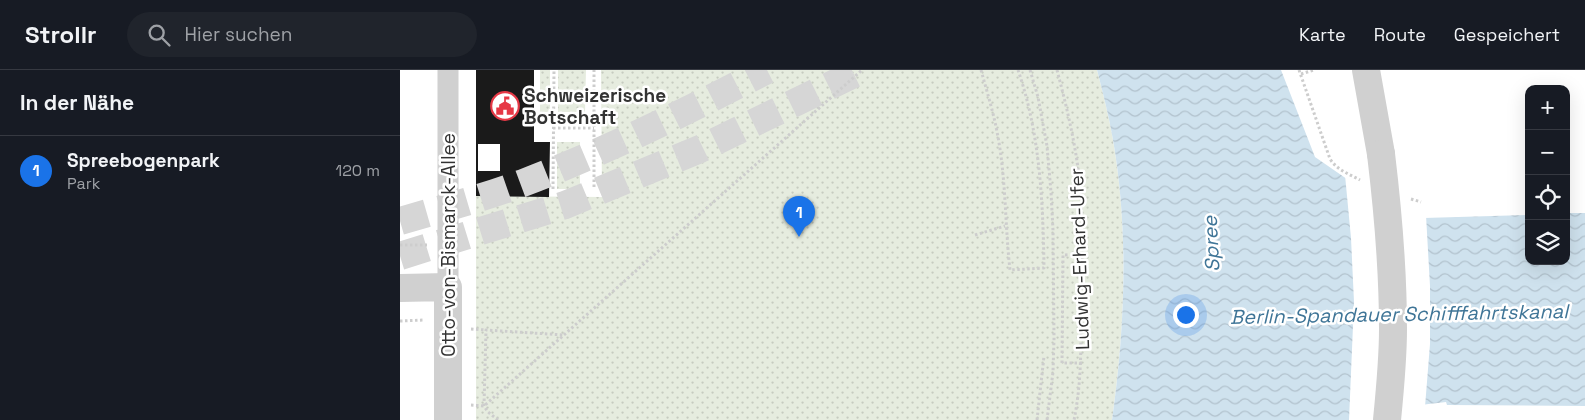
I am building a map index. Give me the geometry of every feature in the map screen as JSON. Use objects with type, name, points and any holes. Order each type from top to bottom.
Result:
[{"type":"street","name":"Otto-von-Bismarck-Allee","points":[[448,70],[448,420]]},
{"type":"street","points":[[1366,70],[1381,154],[1390,237],[1393,297],[1392,364],[1387,420]]},
{"type":"street","points":[[400,288],[448,288]]},
{"type":"path","points":[[553,189],[551,168],[554,70]]},
{"type":"path","points":[[594,70],[594,187]]},
{"type":"path","points":[[484,406],[862,70]]},
{"type":"path","points":[[981,70],[998,138],[1004,183],[1005,226],[1010,270],[1044,268],[1043,209],[1036,145],[1025,89],[1018,70]]},
{"type":"path","points":[[1030,70],[1038,97],[1047,146],[1052,201],[1054,338],[1053,372],[1047,420]]},
{"type":"path","name":"Ludwig-Erhard-Ufer","points":[[1057,70],[1069,117],[1078,168],[1083,254],[1082,363],[1079,398],[1074,420]]},
{"type":"path","points":[[1314,70],[1300,72],[1326,152],[1334,165],[1343,171]]},
{"type":"path","points":[[553,128],[594,128]]},
{"type":"path","points":[[974,235],[1005,226]]},
{"type":"path","points":[[400,245],[435,245]]},
{"type":"path","points":[[1082,363],[1062,363],[1062,338],[1063,255],[1083,254]]},
{"type":"path","points":[[1054,287],[1063,286]]},
{"type":"path","points":[[400,321],[428,320]]},
{"type":"path","points":[[471,329],[565,336]]},
{"type":"path","points":[[486,330],[484,406],[498,420]]},
{"type":"path","points":[[1054,338],[1062,338]]},
{"type":"path","points":[[1037,420],[1044,356]]},
{"type":"shaded area","points":[[540,70],[550,70],[550,112],[540,112]]},
{"type":"shaded area","points":[[558,70],[586,70],[585,112],[558,112]]},
{"type":"shaded area","points":[[601,70],[1097,70],[1113,140],[1118,175],[1123,245],[1120,350],[1112,420],[476,420],[476,196],[602,197]]},
{"type":"shaded area","points":[[557,142],[580,142],[580,189],[557,189]]},
{"type":"water","points":[[1097,70],[1281,70],[1315,157],[1373,197],[1424,218],[1525,215],[1525,265],[1570,265],[1570,213],[1585,213],[1585,406],[1447,405],[1446,402],[1398,410],[1373,420],[1112,420],[1120,350],[1123,245],[1118,175],[1106,105]]},
{"type":"pier","points":[[1345,175],[1374,195],[1426,215],[1430,286],[1430,344],[1425,407],[1382,417],[1377,420],[1349,420],[1354,302],[1351,238]]},
{"type":"building","name":"Schweizerische Botschaft","points":[[476,70],[534,70],[534,142],[550,142],[549,197],[476,196]],"holes":[[[478,144],[500,144],[500,171],[478,171]]]},
{"type":"tunnel","points":[[400,221],[493,194],[554,171],[646,130],[767,70]]},
{"type":"tunnel","points":[[400,256],[565,205],[700,149],[862,70]]},
{"type":"place","name":"Schweizerische Botschaft","points":[[505,106]]},
{"type":"place","name":"Spreebogenpark","points":[[799,237]]},
{"type":"water label","name":"Spree","points":[[1211,244]]},
{"type":"water label","name":"Berlin-Spandauer Schifffahrtskanal","points":[[1399,314]]}]
